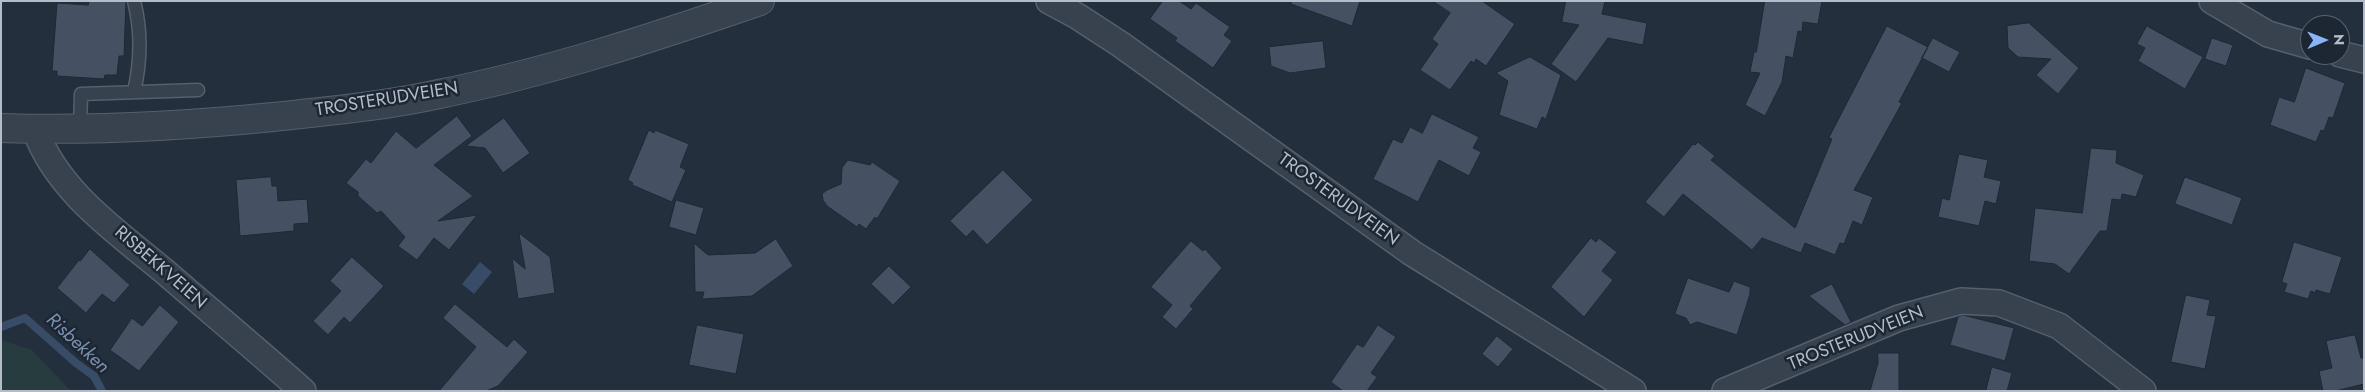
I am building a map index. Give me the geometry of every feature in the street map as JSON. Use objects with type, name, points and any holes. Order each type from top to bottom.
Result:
[{"type":"street","name":"TROSTERUDVEIEN","points":[[1,128],[35,129],[197,124],[376,105],[439,94],[595,56],[760,1]]},
{"type":"street","name":"TROSTERUDVEIEN","points":[[1049,1],[1077,16],[1120,44],[1412,253],[1633,391]]},
{"type":"street","points":[[2212,1],[2268,34],[2300,43]]},
{"type":"street","points":[[2350,56],[2364,60]]},
{"type":"street","name":"RISBEKKVEIEN","points":[[35,129],[48,160],[60,176],[104,220],[303,391]]},
{"type":"street","name":"TROSTERUDVEIEN","points":[[1725,391],[1899,318],[1961,301],[1999,303],[2060,326],[2143,391]]},
{"type":"lane","points":[[134,1],[139,27],[140,47],[134,92]]},
{"type":"lane","points":[[80,128],[80,94],[198,90]]},
{"type":"green space","points":[[1,340],[32,350],[71,391],[1,391]]},
{"type":"water","points":[[480,262],[492,272],[474,294],[462,284]]},
{"type":"building","points":[[89,1],[126,1],[124,56],[119,56],[117,75],[105,75],[104,79],[57,76],[57,71],[52,71],[57,3],[88,5]]},
{"type":"building","points":[[1163,1],[1179,1],[1191,9],[1196,3],[1230,27],[1224,35],[1232,41],[1213,68],[1175,41],[1177,38],[1150,19]]},
{"type":"building","points":[[1292,1],[1360,1],[1352,26],[1291,4]]},
{"type":"building","points":[[1433,1],[1482,1],[1515,24],[1486,66],[1476,59],[1474,63],[1471,61],[1450,90],[1420,70],[1438,44],[1432,39],[1450,13]]},
{"type":"building","points":[[1566,1],[1605,1],[1602,14],[1647,23],[1643,45],[1608,38],[1576,82],[1551,64],[1579,25],[1562,22]]},
{"type":"building","points":[[1765,1],[1822,1],[1818,24],[1803,22],[1802,32],[1798,31],[1793,58],[1786,56],[1782,82],[1765,116],[1745,105],[1760,73],[1750,72],[1754,52],[1756,52]]},
{"type":"building","points":[[2029,23],[2079,68],[2058,94],[2036,75],[2051,59],[2018,57],[2008,48],[2007,26]]},
{"type":"building","points":[[1887,26],[1928,47],[1899,102],[1902,103],[1854,190],[1873,197],[1862,225],[1853,221],[1844,244],[1840,243],[1835,255],[1805,243],[1801,253],[1762,238],[1752,250],[1683,194],[1664,217],[1645,202],[1693,144],[1695,145],[1698,142],[1715,156],[1711,160],[1795,228],[1832,139],[1829,138]]},
{"type":"building","points":[[2147,26],[2203,57],[2185,89],[2138,61],[2145,48],[2137,44]]},
{"type":"building","points":[[1933,38],[1960,52],[1949,72],[1922,58]]},
{"type":"building","points":[[2212,38],[2233,45],[2226,66],[2205,59]]},
{"type":"building","points":[[1323,41],[1326,68],[1290,73],[1271,66],[1269,47]]},
{"type":"building","points":[[1530,57],[1561,75],[1546,119],[1542,117],[1537,129],[1499,115],[1508,81],[1496,73]]},
{"type":"building","points":[[2306,68],[2345,83],[2333,118],[2329,117],[2324,131],[2321,130],[2316,142],[2270,125],[2279,97],[2294,102]]},
{"type":"building","points":[[1432,114],[1479,137],[1473,148],[1481,152],[1469,176],[1439,160],[1418,202],[1373,179],[1393,139],[1402,143],[1410,127],[1422,133]]},
{"type":"building","points":[[457,116],[472,136],[434,165],[473,196],[438,221],[477,215],[449,250],[434,238],[417,260],[398,246],[405,237],[381,211],[377,213],[358,196],[358,192],[346,183],[366,159],[371,163],[396,131],[416,148]]},
{"type":"building","points":[[504,118],[530,153],[503,173],[485,148],[466,146]]},
{"type":"building","points":[[649,130],[654,133],[655,130],[689,144],[680,167],[686,170],[672,202],[632,185],[633,183],[628,180]]},
{"type":"building","points":[[2091,148],[2117,150],[2116,163],[2144,175],[2136,197],[2122,194],[2121,200],[2112,199],[2107,231],[2100,231],[2069,274],[2055,264],[2029,261],[2035,208],[2082,213]]},
{"type":"building","points":[[1959,154],[1988,160],[1984,177],[2001,181],[1996,204],[1985,201],[1979,226],[1938,217],[1942,198],[1949,200]]},
{"type":"building","points":[[848,160],[870,165],[872,162],[900,181],[877,219],[875,217],[866,229],[859,224],[857,227],[827,206],[823,200],[822,194],[841,184],[842,168]]},
{"type":"building","points":[[1003,170],[1033,200],[987,245],[973,230],[966,237],[950,221]]},
{"type":"building","points":[[271,177],[272,186],[277,186],[278,201],[307,199],[309,223],[294,224],[294,231],[240,236],[236,180]]},
{"type":"building","points":[[2185,177],[2242,198],[2232,225],[2175,204]]},
{"type":"building","points":[[676,200],[704,208],[696,235],[669,227]]},
{"type":"building","points":[[519,233],[550,257],[555,293],[518,299],[512,258],[525,269]]},
{"type":"building","points":[[1591,238],[1596,242],[1599,238],[1617,252],[1602,271],[1613,280],[1584,317],[1551,287]]},
{"type":"building","points":[[776,239],[793,266],[752,296],[702,299],[704,292],[695,292],[694,243],[708,255],[755,253]]},
{"type":"building","points":[[1191,241],[1203,251],[1205,249],[1222,268],[1190,306],[1193,309],[1176,329],[1162,317],[1172,305],[1151,287]]},
{"type":"building","points":[[2294,242],[2342,257],[2330,294],[2316,290],[2315,293],[2311,291],[2308,299],[2284,292],[2287,284],[2282,282]]},
{"type":"building","points":[[90,249],[130,285],[114,303],[102,294],[86,313],[57,288]]},
{"type":"building","points":[[352,257],[384,286],[350,323],[344,317],[328,335],[313,321],[341,291],[330,281]]},
{"type":"building","points":[[889,266],[911,287],[893,305],[871,284]]},
{"type":"building","points":[[1688,278],[1729,292],[1734,281],[1750,287],[1750,294],[1737,335],[1697,322],[1690,325],[1686,318],[1675,314]]},
{"type":"building","points":[[1832,284],[1851,322],[1845,325],[1809,296]]},
{"type":"building","points":[[2186,295],[2210,300],[2207,315],[2216,316],[2205,369],[2171,362]]},
{"type":"building","points":[[455,304],[507,347],[514,339],[528,352],[498,386],[486,391],[439,391],[476,347],[443,318]]},
{"type":"building","points":[[160,305],[179,322],[139,371],[110,350],[132,318],[142,326]]},
{"type":"building","points":[[1963,315],[2014,328],[2005,361],[1950,345],[1958,317]]},
{"type":"building","points":[[697,325],[744,334],[736,374],[689,365]]},
{"type":"building","points":[[1378,325],[1396,337],[1371,373],[1377,377],[1367,391],[1343,391],[1331,382],[1357,344],[1363,347]]},
{"type":"building","points":[[2355,335],[2361,358],[2364,358],[2364,384],[2335,391],[2323,391],[2319,371],[2332,368],[2326,341]]},
{"type":"building","points":[[1497,336],[1513,349],[1498,367],[1482,354]]},
{"type":"building","points":[[1878,353],[1899,353],[1899,391],[1870,391],[1878,363]]},
{"type":"building","points":[[1992,367],[2012,373],[2007,391],[1986,391]]},
{"type":"waterway","name":"Risbekken","points":[[1,327],[25,318],[76,363],[94,376],[102,391]]}]
